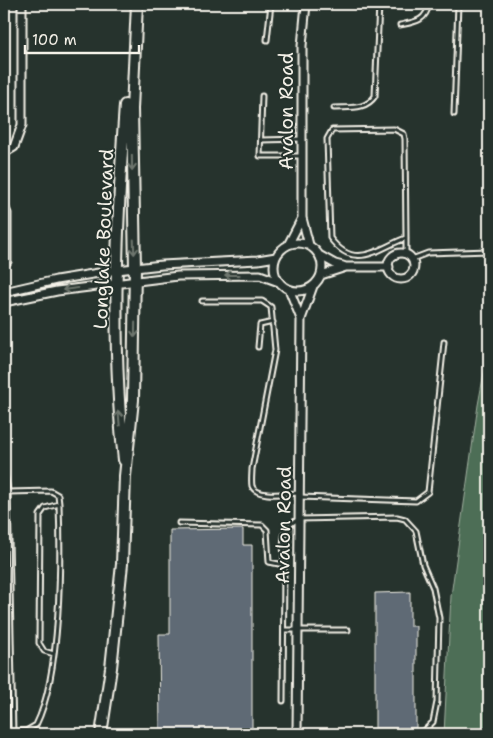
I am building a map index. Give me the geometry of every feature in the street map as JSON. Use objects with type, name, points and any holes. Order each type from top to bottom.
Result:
[{"type":"main road","name":"Longlake Boulevard","points":[[125,476],[118,395],[117,270],[121,175],[133,4]]},
{"type":"main road","name":"Longlake Boulevard","points":[[100,734],[111,668],[121,574],[125,476],[133,400],[135,268],[132,109],[137,4]]},
{"type":"street","points":[[4,153],[14,147],[22,125],[22,4]]},
{"type":"street","name":"Avalon Road","points":[[302,218],[302,46],[306,4]]},
{"type":"street","points":[[279,282],[274,270],[276,257],[288,245],[302,218]]},
{"type":"street","points":[[302,218],[309,245]]},
{"type":"street","points":[[288,245],[302,243],[309,245],[320,255],[335,264],[346,267],[389,267]]},
{"type":"street","points":[[406,254],[412,259],[413,271],[403,279],[392,275],[389,267],[394,256],[406,254]]},
{"type":"street","points":[[4,302],[57,291],[118,285],[178,276],[260,276],[279,282],[289,289],[301,291],[313,286],[321,275],[322,262],[320,255]]},
{"type":"street","points":[[4,292],[56,280],[117,270],[241,262],[276,257]]},
{"type":"street","points":[[321,275],[346,267]]},
{"type":"street","name":"Avalon Road","points":[[297,732],[301,319],[313,286]]},
{"type":"street","name":"Avalon Road","points":[[289,289],[301,319]]},
{"type":"lane","points":[[267,40],[271,4]]},
{"type":"lane","points":[[334,108],[361,107],[370,103],[375,96],[379,4]]},
{"type":"lane","points":[[400,25],[420,21],[427,14],[429,4]]},
{"type":"lane","points":[[454,114],[458,4]]},
{"type":"lane","points":[[262,96],[260,156],[303,156]]},
{"type":"lane","points":[[406,238],[366,256],[345,252],[337,247],[330,238],[328,139],[332,130],[394,129],[404,134],[406,238],[406,254]]},
{"type":"lane","points":[[261,140],[302,139]]},
{"type":"lane","points":[[4,201],[9,213],[9,262],[4,266]]},
{"type":"lane","points":[[412,259],[428,253],[489,251]]},
{"type":"lane","points":[[202,301],[262,301],[272,307],[274,350],[252,469],[252,486],[257,492],[416,501],[424,496],[428,492],[444,342]]},
{"type":"lane","points":[[258,347],[260,325],[273,322]]},
{"type":"lane","points":[[4,466],[8,492],[13,733],[26,731],[36,725],[42,711],[54,654],[59,504],[58,495],[51,491],[8,492]]},
{"type":"lane","points":[[54,654],[44,651],[39,643],[40,515],[45,508],[59,504]]},
{"type":"lane","points":[[283,701],[284,534],[289,524],[299,519],[397,517],[405,519],[416,531],[423,565],[433,588],[439,618],[437,702],[430,727],[424,731],[405,734]]},
{"type":"lane","points":[[179,523],[262,525],[266,530],[269,562],[284,565]]},
{"type":"lane","points":[[284,630],[348,630]]},
{"type":"green space","points":[[489,346],[489,734],[444,734],[451,596],[478,405]]},
{"type":"building","points":[[243,529],[243,545],[252,545],[252,734],[160,734],[159,634],[170,634],[170,530]]},
{"type":"building","points":[[410,592],[410,626],[416,626],[416,728],[375,728],[375,593]]}]
